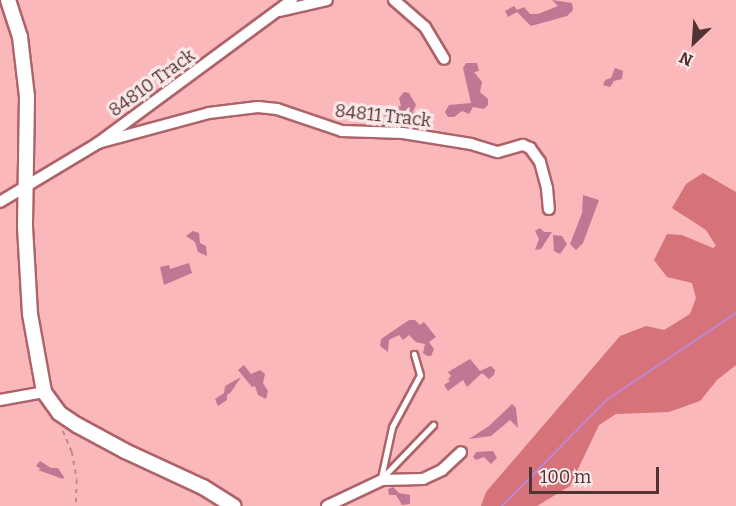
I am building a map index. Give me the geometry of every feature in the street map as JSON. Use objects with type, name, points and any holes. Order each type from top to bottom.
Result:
[{"type":"street","points":[[8,0],[20,37],[27,97],[25,227],[30,314],[44,392],[59,412],[95,436],[203,487],[233,506]]},
{"type":"street","name":"84810 Track","points":[[0,202],[98,143],[292,0]]},
{"type":"street","points":[[280,11],[327,0]]},
{"type":"street","points":[[394,0],[425,27],[444,59]]},
{"type":"street","name":"84811 Track","points":[[98,143],[209,113],[258,107],[277,109],[342,131],[415,135],[471,144],[498,152],[524,145],[530,148],[540,162],[547,188],[549,209]]},
{"type":"street","points":[[0,400],[44,392]]},
{"type":"street","points":[[327,506],[380,479],[423,479],[442,470],[461,452]]},
{"type":"lane","points":[[380,479],[392,427],[418,381],[420,371],[414,354]]},
{"type":"lane","points":[[380,479],[433,424]]},
{"type":"path","points":[[59,412],[77,480],[76,506]]},
{"type":"shaded area","points":[[703,173],[736,192],[736,365],[717,380],[700,401],[669,412],[616,414],[599,425],[570,486],[537,506],[481,506],[486,492],[620,336],[646,326],[664,330],[690,314],[696,298],[692,283],[667,277],[654,260],[667,234],[682,235],[713,248],[716,246],[706,230],[672,208],[686,184]]},
{"type":"building","points":[[552,0],[572,3],[573,10],[567,16],[531,26],[517,12],[508,17],[505,11],[514,6],[517,10],[524,7],[530,14],[538,14],[558,6]]},
{"type":"building","points":[[466,63],[477,63],[479,71],[474,72],[482,82],[480,92],[488,99],[488,105],[484,109],[473,107],[469,114],[462,111],[454,117],[448,117],[445,112],[449,105],[471,103],[463,68]]},
{"type":"building","points":[[615,68],[623,71],[622,79],[614,81],[610,87],[603,85],[605,80],[611,78]]},
{"type":"building","points":[[404,92],[409,93],[416,105],[413,111],[414,119],[400,125],[380,125],[379,117],[384,117],[383,110],[401,106],[399,98]]},
{"type":"building","points":[[583,195],[599,200],[583,243],[576,250],[570,244],[582,213]]},
{"type":"building","points":[[540,228],[544,232],[552,232],[541,249],[535,250],[539,239],[535,231]]},
{"type":"building","points":[[193,231],[199,233],[200,243],[206,246],[207,256],[198,252],[195,242],[186,236]]},
{"type":"building","points":[[553,235],[562,236],[567,244],[560,254],[554,251]]},
{"type":"building","points":[[189,263],[192,273],[164,285],[160,267],[169,265],[170,269]]},
{"type":"building","points":[[409,320],[415,320],[420,325],[424,322],[436,337],[429,342],[434,349],[431,356],[423,353],[425,344],[416,342],[409,335],[403,340],[399,335],[389,340],[388,352],[380,346],[381,339]]},
{"type":"building","points":[[470,359],[480,371],[491,366],[495,370],[494,375],[489,379],[482,373],[467,387],[463,380],[448,391],[444,385],[450,381],[448,379],[451,376],[448,372]]},
{"type":"building","points":[[244,365],[251,374],[260,370],[265,374],[263,383],[268,391],[266,399],[258,395],[255,386],[252,387],[238,370]]},
{"type":"building","points":[[241,377],[227,395],[227,400],[218,406],[215,399],[224,393],[225,386]]},
{"type":"building","points":[[512,404],[516,408],[518,428],[510,420],[491,436],[469,439],[489,426]]},
{"type":"building","points":[[493,451],[497,458],[491,464],[484,457],[476,460],[473,457],[476,452]]},
{"type":"building","points":[[40,461],[51,468],[58,468],[63,479],[38,470],[41,469],[36,466]]},
{"type":"building","points":[[393,487],[399,493],[410,495],[410,504],[402,505],[396,495],[389,495],[388,489]]},
{"type":"waterway","points":[[502,506],[608,399],[736,313]]}]
